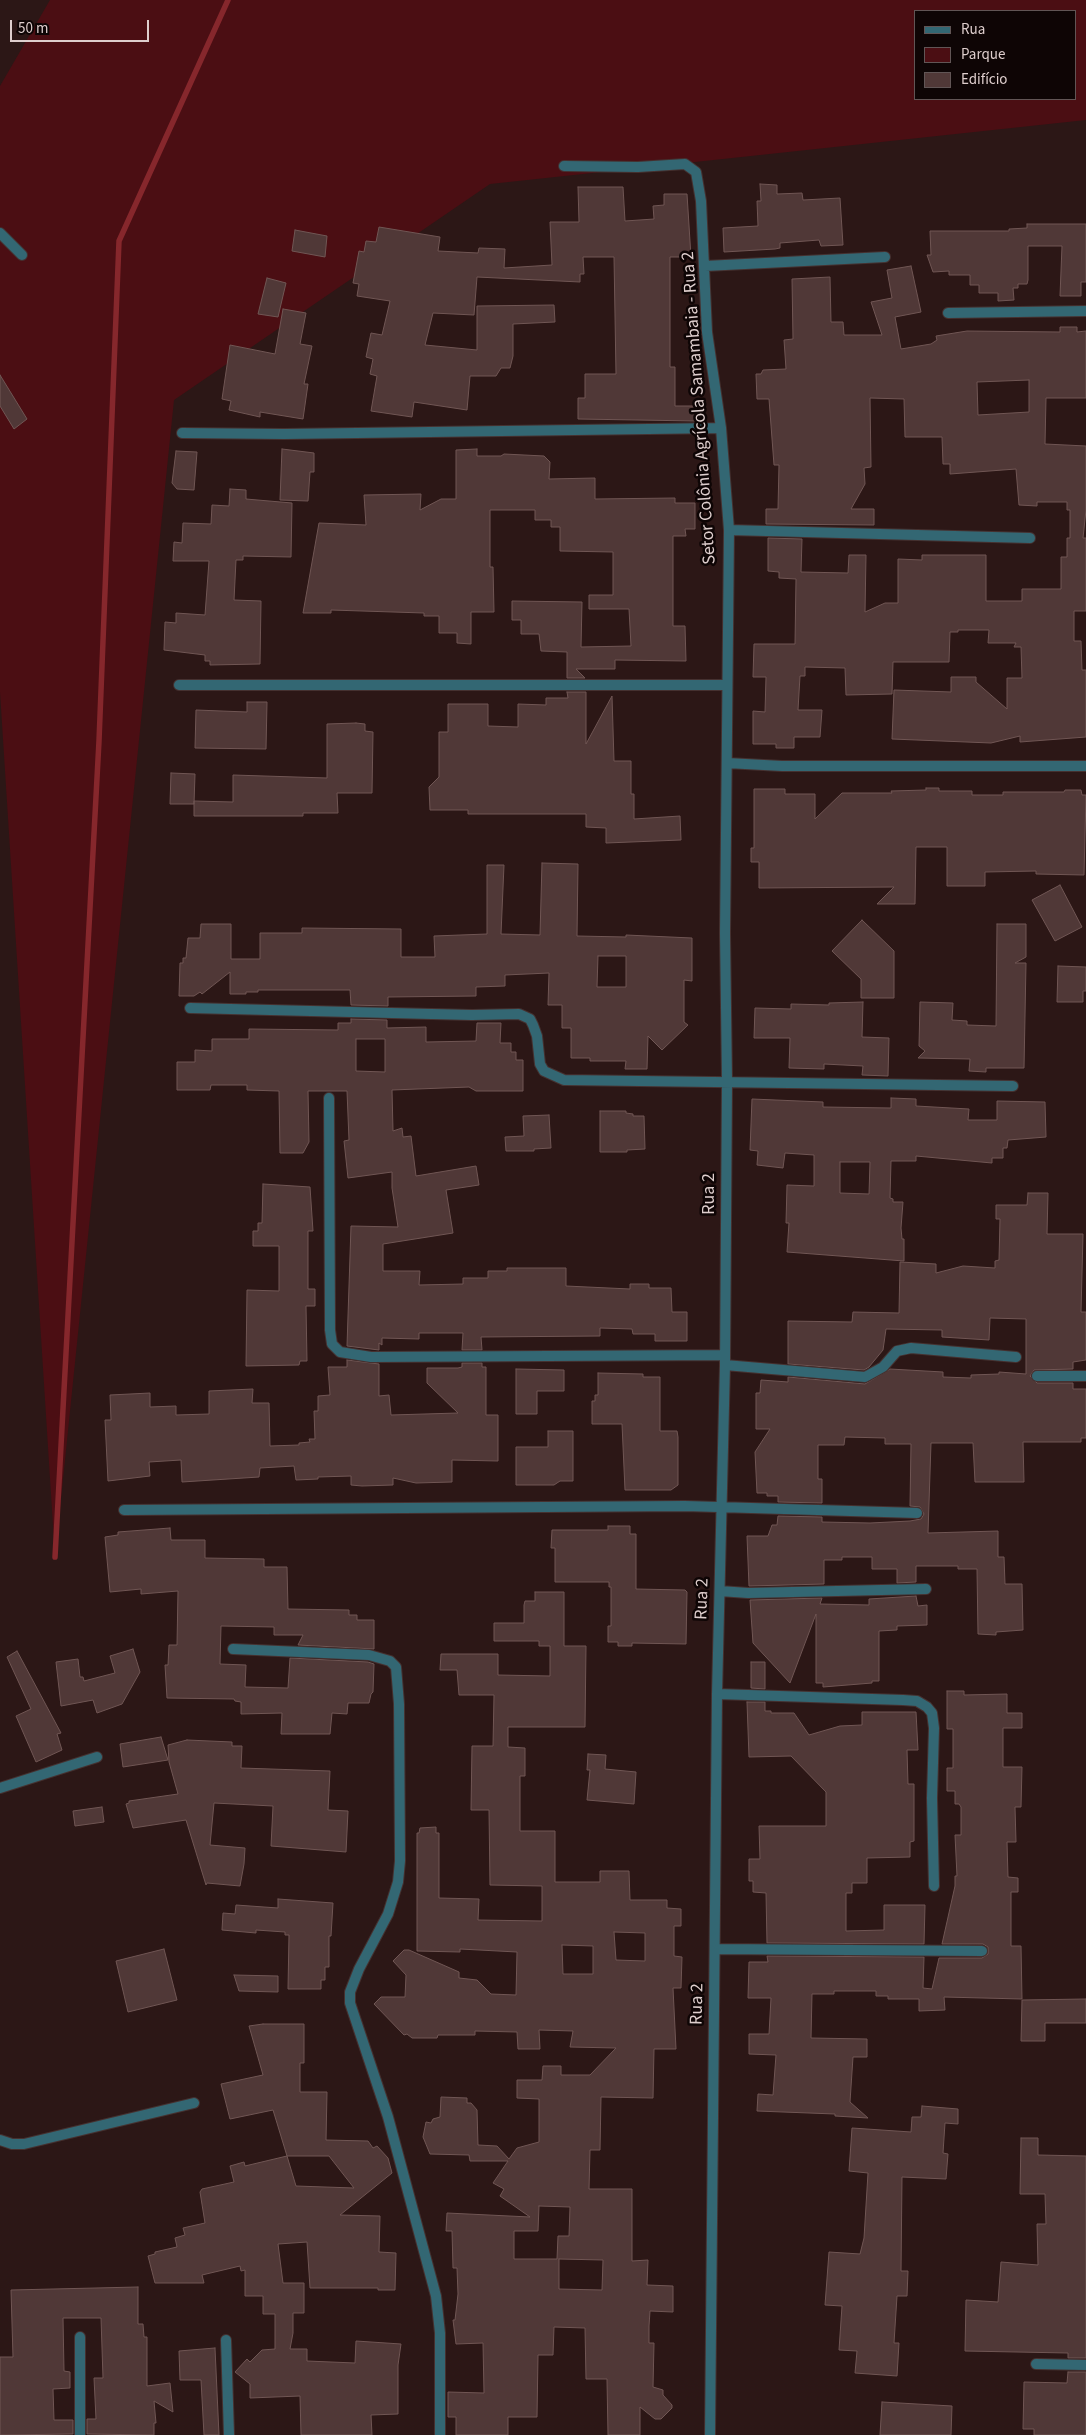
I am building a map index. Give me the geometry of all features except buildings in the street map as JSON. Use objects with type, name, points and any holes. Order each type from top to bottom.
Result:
[{"type":"street","name":"Setor Colônia Agrícola Samambaia - Rua 2","points":[[564,166],[638,167],[685,164],[696,172],[700,193],[707,332],[721,428],[729,530],[727,763]]},
{"type":"street","points":[[0,234],[22,255]]},
{"type":"street","points":[[705,266],[885,257]]},
{"type":"street","points":[[948,313],[1086,311]]},
{"type":"street","points":[[182,433],[284,434],[721,428]]},
{"type":"street","points":[[729,530],[1030,538]]},
{"type":"street","points":[[179,685],[727,685]]},
{"type":"street","points":[[727,763],[782,766],[1086,766]]},
{"type":"street","name":"Rua 2","points":[[710,2435],[716,1694],[725,1360],[727,763]]},
{"type":"street","points":[[190,1008],[472,1015],[519,1014],[530,1019],[537,1036],[540,1064],[544,1071],[558,1078],[576,1081],[727,1081],[1013,1086]]},
{"type":"street","points":[[329,1098],[330,1330],[332,1344],[340,1352],[371,1357],[725,1360],[865,1376],[883,1367],[898,1351],[911,1348],[1016,1358]]},
{"type":"street","points":[[1037,1376],[1086,1376]]},
{"type":"street","points":[[124,1510],[722,1507],[916,1513]]},
{"type":"street","points":[[720,1591],[748,1593],[926,1589]]},
{"type":"street","points":[[233,1649],[369,1655],[390,1661],[396,1667],[399,1695],[400,1860],[398,1882],[388,1914],[359,1969],[350,1992],[350,2003],[388,2117],[436,2296],[440,2333],[440,2435]]},
{"type":"street","points":[[716,1694],[903,1700],[917,1702],[927,1707],[932,1713],[934,1728],[932,1798],[934,1886]]},
{"type":"street","points":[[0,1788],[97,1757]]},
{"type":"street","points":[[715,1949],[982,1951]]},
{"type":"street","points":[[0,2140],[12,2144],[24,2144],[194,2103]]},
{"type":"street","points":[[80,2337],[80,2435]]},
{"type":"street","points":[[226,2340],[229,2435]]},
{"type":"street","points":[[1036,2364],[1086,2365]]},
{"type":"green space","points":[[50,0],[1086,0],[1086,120],[490,184],[174,400],[55,1557],[0,692],[0,86]]},
{"type":"waterway","points":[[55,1557],[99,741],[119,241],[228,0]]}]
